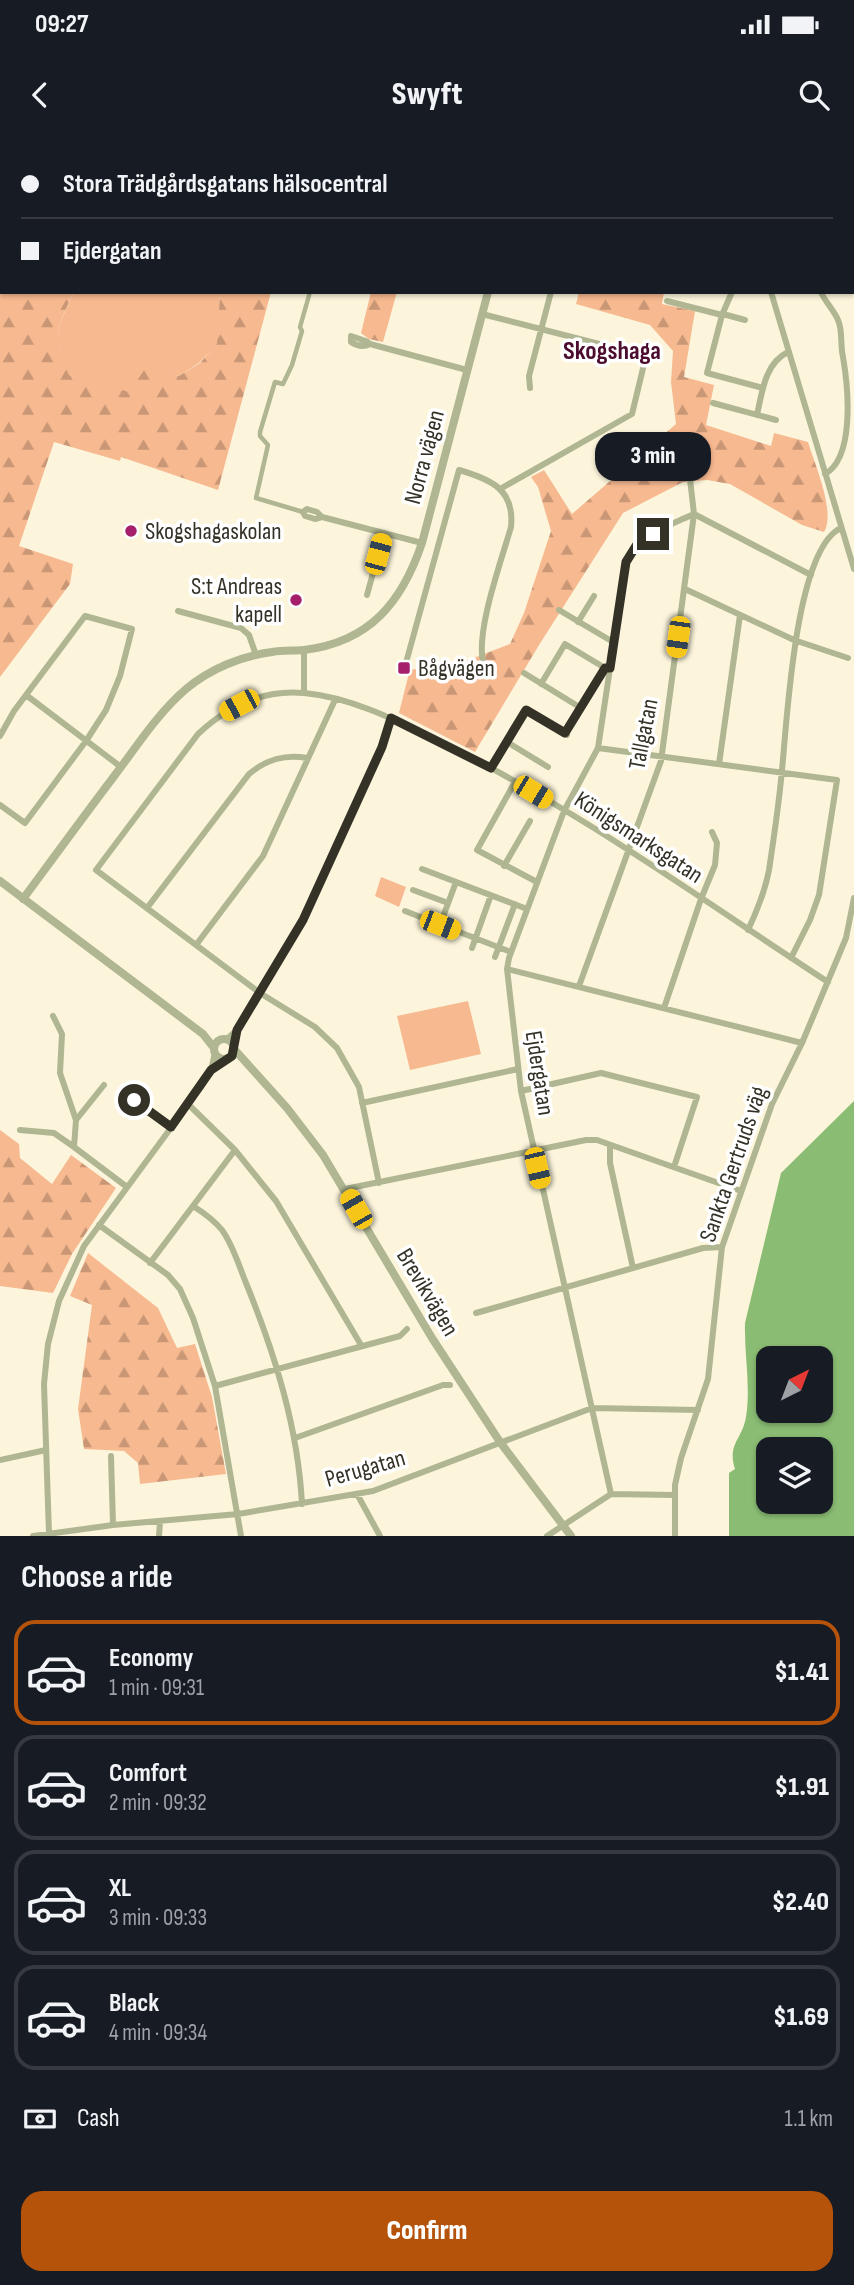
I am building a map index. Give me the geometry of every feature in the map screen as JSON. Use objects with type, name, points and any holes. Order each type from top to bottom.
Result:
[{"type":"street","points":[[310,294],[292,365],[283,384],[275,382],[260,432],[268,445],[256,498],[303,512],[307,509],[322,517],[422,543]]},
{"type":"street","name":"Norra vägen","points":[[23,898],[164,711],[187,688],[215,669],[256,655],[304,650],[348,638],[373,622],[402,591],[414,568],[422,543],[487,294]]},
{"type":"street","points":[[530,388],[529,376],[550,294]]},
{"type":"street","points":[[731,294],[722,315],[707,373],[763,388]]},
{"type":"street","points":[[772,294],[854,569]]},
{"type":"street","points":[[822,294],[839,322],[851,418],[848,455],[837,468],[825,474]]},
{"type":"street","points":[[667,302],[745,320]]},
{"type":"street","points":[[482,314],[646,356],[632,414],[500,489]]},
{"type":"street","points":[[370,344],[467,370]]},
{"type":"street","points":[[757,415],[763,388],[774,362],[788,352]]},
{"type":"street","points":[[713,403],[776,420]]},
{"type":"street","points":[[442,465],[487,479],[500,489],[509,505],[512,519],[483,630],[483,662]]},
{"type":"street","points":[[404,670],[458,470]]},
{"type":"street","name":"Tallgatan","points":[[579,986],[662,757],[694,513],[690,479]]},
{"type":"street","points":[[694,513],[811,575]]},
{"type":"street","name":"Ejdergatan","points":[[611,1494],[521,1091],[507,969],[564,811],[598,748],[607,668],[623,574],[631,554],[645,539],[694,513]]},
{"type":"street","points":[[748,930],[766,884],[782,773],[794,640],[811,575],[828,537],[841,528]]},
{"type":"street","points":[[367,595],[384,533]]},
{"type":"street","points":[[685,589],[794,640],[848,658]]},
{"type":"street","points":[[578,622],[594,596]]},
{"type":"street","points":[[559,610],[613,642]]},
{"type":"street","points":[[177,611],[241,628],[249,635],[256,655]]},
{"type":"street","points":[[719,764],[740,615]]},
{"type":"street","points":[[0,736],[26,695],[85,616],[132,629],[113,694],[86,741],[24,823],[0,805]]},
{"type":"street","points":[[541,684],[565,644],[607,668]]},
{"type":"street","points":[[304,650],[304,693]]},
{"type":"street","name":"Ejdergatan","points":[[491,768],[526,710],[566,734],[607,668]]},
{"type":"street","points":[[524,673],[581,708]]},
{"type":"street","name":"Königsmarksgatan","points":[[146,908],[96,870],[198,734],[212,721],[254,699],[285,693],[304,693],[391,718],[491,768],[629,852],[828,982]]},
{"type":"street","points":[[26,695],[121,767]]},
{"type":"street","points":[[196,945],[263,856],[335,700]]},
{"type":"street","points":[[215,1051],[229,1043],[303,920],[382,747],[391,718]]},
{"type":"street","points":[[507,742],[548,767]]},
{"type":"street","points":[[598,748],[837,780],[819,895],[791,958]]},
{"type":"street","points":[[307,758],[277,758],[249,774],[146,908],[260,992],[315,1027],[332,1043],[353,1073],[379,1183]]},
{"type":"street","points":[[516,782],[477,850],[537,882]]},
{"type":"street","points":[[504,866],[530,821]]},
{"type":"street","points":[[664,1008],[715,865],[717,843],[712,832]]},
{"type":"street","points":[[422,869],[527,909]]},
{"type":"street","points":[[0,881],[203,1034],[215,1051],[211,1070]]},
{"type":"street","points":[[440,925],[456,882]]},
{"type":"street","points":[[413,890],[448,903]]},
{"type":"street","points":[[472,948],[491,895]]},
{"type":"street","name":"Sankta Gertruds väg","points":[[675,1536],[674,1495],[681,1458],[708,1379],[722,1247],[772,1104],[802,1043],[846,938],[854,898]]},
{"type":"street","points":[[495,957],[516,904]]},
{"type":"street","points":[[405,911],[511,952]]},
{"type":"street","points":[[507,969],[802,1043]]},
{"type":"street","points":[[52,1017],[62,1034],[60,1073],[76,1120],[74,1147]]},
{"type":"street","points":[[203,1034],[229,1043]]},
{"type":"street","points":[[49,1534],[44,1384],[53,1318],[84,1246],[211,1070],[232,1056],[229,1043]]},
{"type":"street","name":"Brevikvägen","points":[[229,1043],[306,1132],[345,1189],[432,1338],[500,1442],[571,1536]]},
{"type":"street","name":"Brevikvägen","points":[[215,1051],[225,1059],[250,1069]]},
{"type":"street","points":[[362,1103],[519,1069]]},
{"type":"street","points":[[521,1091],[601,1073],[697,1097],[674,1167]]},
{"type":"street","points":[[76,1120],[104,1085]]},
{"type":"street","points":[[188,1104],[235,1150],[275,1201],[362,1345]]},
{"type":"street","points":[[149,1111],[171,1127]]},
{"type":"street","points":[[20,1130],[54,1133],[127,1187]]},
{"type":"street","points":[[345,1189],[597,1140],[741,1191]]},
{"type":"street","points":[[610,1145],[610,1163],[633,1268]]},
{"type":"street","points":[[150,1263],[235,1150]]},
{"type":"street","points":[[194,1206],[219,1226],[254,1303],[277,1369],[295,1438],[302,1504]]},
{"type":"street","points":[[99,1225],[168,1275],[180,1289],[200,1337],[215,1386],[241,1536]]},
{"type":"street","points":[[476,1312],[703,1248],[722,1247]]},
{"type":"street","points":[[215,1386],[400,1336],[407,1329]]},
{"type":"street","points":[[295,1438],[443,1385],[450,1385]]},
{"type":"street","name":"Perugatan","points":[[33,1536],[113,1525],[238,1514],[373,1491],[592,1408],[698,1410]]},
{"type":"street","points":[[0,1460],[46,1450]]},
{"type":"street","points":[[111,1456],[113,1525]]},
{"type":"street","points":[[357,1494],[380,1536]]},
{"type":"street","points":[[547,1536],[611,1494],[674,1495]]},
{"type":"street","points":[[159,1536],[160,1522]]},
{"type":"green space","points":[[0,294],[73,294],[58,333],[60,352],[69,375],[129,392],[147,366],[179,376],[200,363],[217,344],[220,294],[270,294],[218,490],[121,457],[120,461],[54,442],[19,546],[73,564],[70,584],[0,677]]},
{"type":"green space","points":[[73,294],[220,294],[218,344],[199,363],[179,376],[157,370],[129,393],[68,375],[58,342],[64,315]]},
{"type":"green space","points":[[371,294],[396,294],[383,342],[369,339],[361,333]]},
{"type":"green space","points":[[578,294],[664,294],[662,304],[695,311],[684,377],[714,385],[706,425],[771,446],[774,433],[808,442],[823,488],[828,513],[827,523],[824,532],[802,525],[730,484],[707,480],[683,482],[623,513],[475,752],[399,713],[410,669],[440,671],[510,644],[524,613],[551,531],[538,487],[531,477],[544,470],[572,514],[676,424],[671,382],[673,351],[650,325],[576,304]]},
{"type":"green space","points":[[381,877],[406,887],[399,907],[375,896]]},
{"type":"green space","points":[[468,1001],[481,1054],[410,1070],[397,1016]]},
{"type":"green space","points":[[0,1130],[19,1144],[20,1158],[52,1184],[71,1155],[116,1188],[72,1254],[53,1293],[0,1286]]},
{"type":"green space","points":[[88,1253],[158,1308],[177,1348],[195,1344],[212,1397],[226,1474],[140,1484],[138,1463],[124,1451],[84,1449],[78,1409],[92,1305],[70,1296]]},
{"type":"shaded area","points":[[854,1101],[854,1536],[729,1536],[729,1473],[735,1469],[734,1448],[744,1425],[747,1405],[745,1323],[781,1173]]},
{"type":"place","name":"Skogshagaskolan","points":[[131,531]]},
{"type":"place","name":"S:t Andreas kapell","points":[[296,600]]},
{"type":"place","name":"Bågvägen","points":[[404,668]]},
{"type":"district","name":"Skogshaga","points":[[612,350]]},
{"type":"route","points":[[134,1100],[141,1100],[149,1111],[171,1127],[211,1070],[232,1056],[237,1030],[303,920],[382,747],[391,718],[491,768],[526,710],[565,733],[605,668],[610,668],[626,562],[636,546],[653,534]]}]
